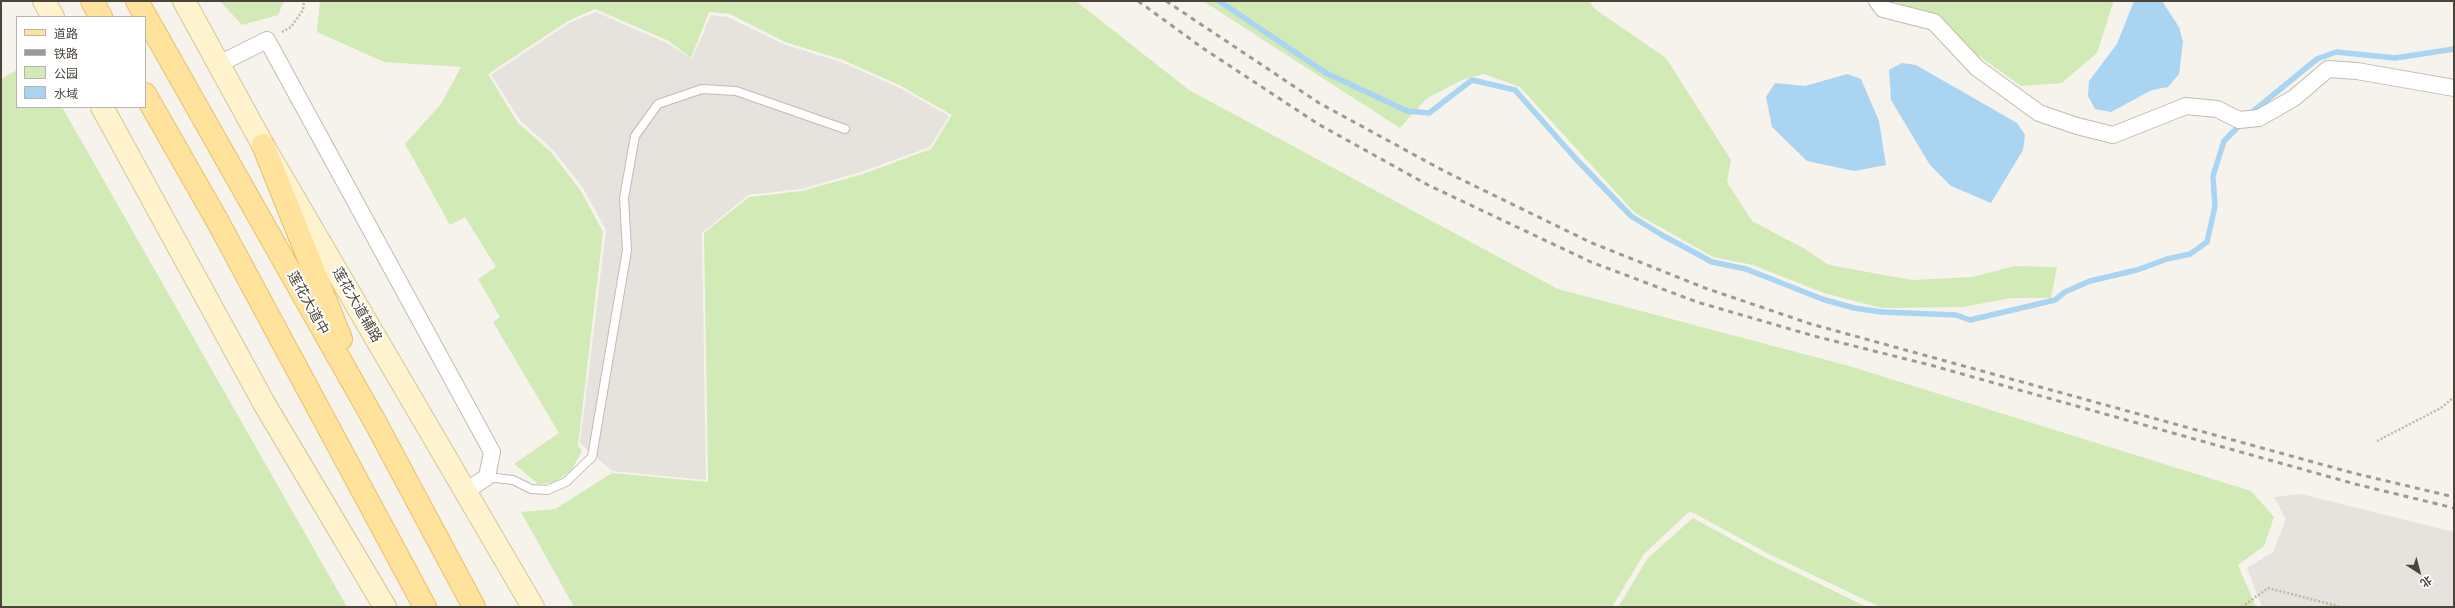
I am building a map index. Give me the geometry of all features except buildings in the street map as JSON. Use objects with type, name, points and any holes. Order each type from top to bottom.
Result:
[{"type":"main road","points":[[92,1],[100,16]]},
{"type":"main road","name":"莲花大道中","points":[[137,1],[145,16]]},
{"type":"main road","name":"莲花大道中","points":[[146,17],[374,420],[474,607]]},
{"type":"main road","points":[[146,96],[218,222],[425,607]]},
{"type":"main road","points":[[263,145],[374,420]]},
{"type":"street","points":[[44,1],[52,16]]},
{"type":"street","name":"莲花大道辅路","points":[[184,1],[263,145],[533,607]]},
{"type":"street","points":[[1877,1],[1883,9],[1934,22],[1977,68],[2039,113],[2077,126],[2113,134],[2186,106],[2217,109],[2239,120],[2259,118],[2294,98],[2328,69],[2357,71],[2454,88]]},
{"type":"street","points":[[219,64],[267,40],[492,452],[487,477],[466,491]]},
{"type":"street","points":[[103,108],[265,405],[385,607]]},
{"type":"lane","points":[[487,477],[513,480],[531,489],[547,490],[566,482],[592,457],[627,250],[624,198],[635,136],[658,104],[702,89],[736,91],[845,129]]},
{"type":"path","points":[[267,40],[291,27],[303,10],[304,1]]},
{"type":"path","points":[[2377,441],[2441,408],[2454,397]]},
{"type":"path","points":[[2242,607],[2268,588],[2341,607]]},
{"type":"shaded area","points":[[596,12],[669,44],[692,59],[711,15],[728,17],[783,44],[841,62],[898,87],[949,116],[930,147],[861,172],[801,189],[748,195],[702,233],[706,480],[612,471],[580,443],[606,230],[583,188],[553,150],[520,120],[491,75],[569,23]]},
{"type":"shaded area","points":[[2301,494],[2454,532],[2454,607],[2262,607],[2247,568],[2273,552],[2286,519],[2274,497]]},
{"type":"green space","points":[[220,1],[284,1],[278,15],[242,25]]},
{"type":"green space","points":[[320,1],[1076,1],[1189,90],[1558,289],[1849,366],[2251,491],[2274,517],[2264,546],[2238,565],[2256,607],[1880,607],[1769,554],[1690,511],[1644,554],[1612,607],[574,607],[521,512],[555,509],[612,473],[708,482],[704,233],[749,197],[802,191],[863,174],[931,149],[952,115],[899,85],[843,60],[785,42],[730,14],[709,12],[691,58],[669,41],[595,9],[568,21],[488,74],[518,123],[551,152],[581,191],[603,232],[578,446],[582,451],[572,469],[565,475],[554,483],[538,484],[514,464],[559,433],[493,322],[500,317],[478,279],[496,267],[465,217],[450,225],[405,144],[441,104],[461,67],[384,62],[317,32]]},
{"type":"green space","points":[[1203,1],[1589,1],[1595,9],[1666,58],[1731,160],[1727,182],[1752,221],[1803,248],[1829,265],[1912,280],[1973,277],[2014,266],[2057,267],[2051,298],[2011,298],[1963,307],[1881,308],[1824,293],[1753,265],[1713,257],[1635,213],[1520,87],[1484,74],[1462,80],[1426,99],[1400,128]]},
{"type":"green space","points":[[1892,1],[2112,1],[2113,3],[2097,53],[2062,83],[2021,86],[1975,53],[1938,16]]},
{"type":"green space","points":[[16,71],[16,108],[63,108],[347,607],[1,607],[1,79]]},
{"type":"green space","points":[[1693,518],[1766,558],[1867,607],[1618,607],[1648,558]]},
{"type":"water","points":[[2134,1],[2162,1],[2179,27],[2183,42],[2179,74],[2168,87],[2152,90],[2111,112],[2095,109],[2088,96],[2089,81],[2117,44]]},
{"type":"water","points":[[1902,63],[1916,65],[2017,123],[2025,135],[2023,150],[1991,203],[1951,186],[1930,165],[1891,100],[1889,70]]},
{"type":"water","points":[[1847,74],[1861,79],[1879,121],[1886,165],[1854,171],[1807,161],[1772,127],[1766,97],[1775,83],[1805,86]]},
{"type":"waterway","points":[[1219,1],[1326,73],[1407,111],[1429,113],[1472,80],[1515,90],[1576,159],[1631,216],[1662,235],[1712,262],[1746,269],[1822,299],[1854,308],[1882,312],[1956,315],[1970,320],[2055,300],[2065,292],[2090,281],[2137,270],[2167,259],[2190,254],[2207,242],[2215,206],[2213,176],[2224,141],[2240,125]]},
{"type":"waterway","points":[[2251,113],[2317,59],[2336,52],[2395,58],[2454,49]]},
{"type":"railway","points":[[1138,1],[1204,49],[1318,124],[1428,185],[1591,262],[1697,302],[1814,336],[1930,365],[2355,484],[2454,508]]},
{"type":"railway","points":[[1166,1],[1319,103],[1444,171],[1592,243],[1705,288],[1811,324],[2353,473],[2454,497]]}]
